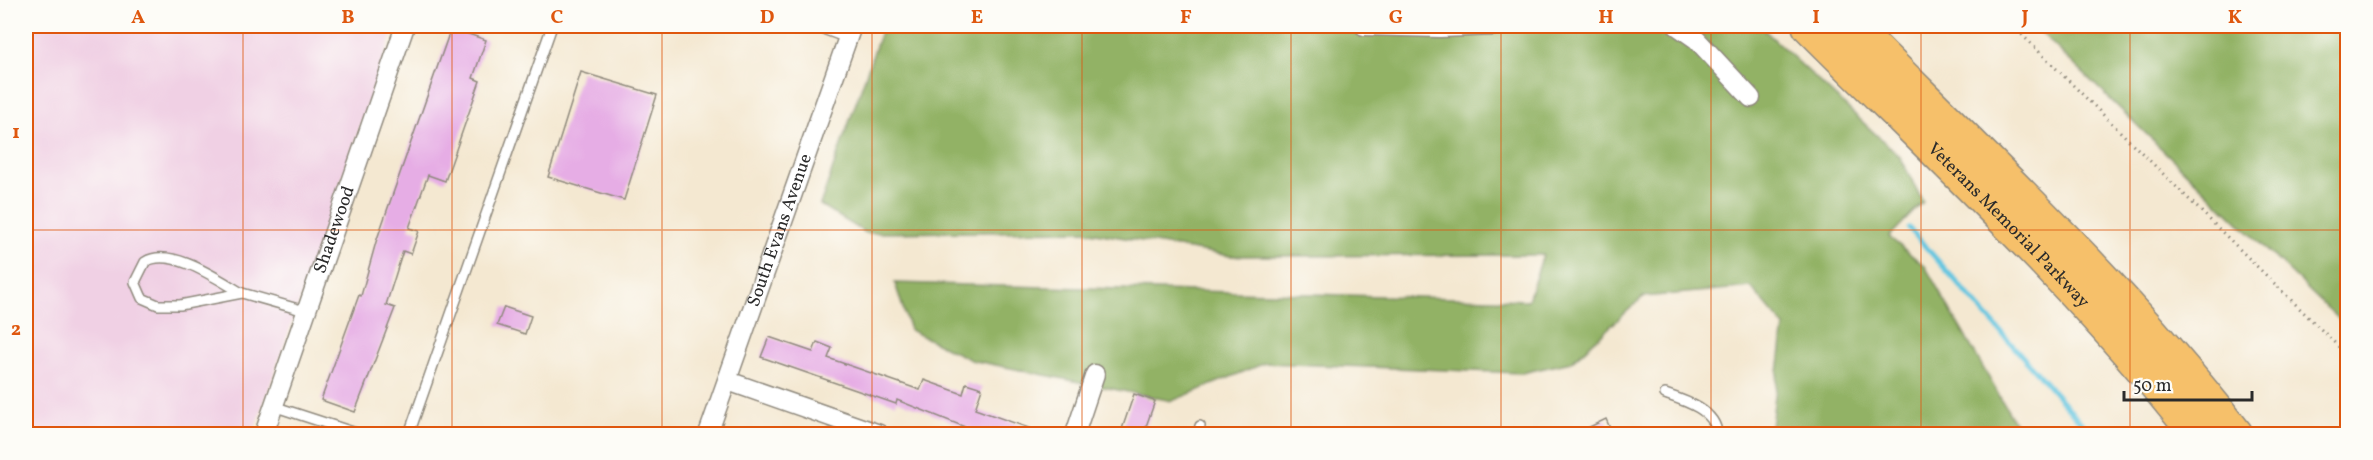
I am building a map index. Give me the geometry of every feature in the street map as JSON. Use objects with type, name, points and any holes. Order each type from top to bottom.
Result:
[{"type":"highway","name":"Veterans Memorial Parkway","points":[[1809,26],[2032,249],[2119,342],[2196,435]]},
{"type":"highway","name":"Veterans Memorial Parkway","points":[[1852,26],[2079,251],[2156,338],[2235,435]]},
{"type":"street","name":"Shadewood","points":[[264,435],[405,26]]},
{"type":"street","points":[[1364,26],[1440,28],[1494,26]]},
{"type":"street","points":[[1677,26],[1697,40],[1752,98]]},
{"type":"street","name":"South Evans Avenue","points":[[708,435],[849,32]]},
{"type":"street","points":[[1075,435],[1095,374]]},
{"type":"street","points":[[728,381],[879,435]]},
{"type":"lane","points":[[409,435],[552,26]]},
{"type":"lane","points":[[815,26],[849,32]]},
{"type":"lane","points":[[242,293],[204,303],[158,305],[142,298],[135,282],[145,262],[161,258],[205,271],[242,293],[305,311]]},
{"type":"lane","points":[[1665,394],[1693,404],[1707,416],[1717,429],[1717,435]]},
{"type":"lane","points":[[273,406],[359,435]]},
{"type":"path","points":[[2013,26],[2348,357]]},
{"type":"shaded area","points":[[26,26],[395,26],[253,434],[26,434]]},
{"type":"green space","points":[[883,26],[1760,26],[1900,157],[1923,202],[1889,237],[1925,266],[2021,434],[1770,434],[1784,326],[1751,287],[1643,297],[1571,362],[1522,373],[1265,363],[1172,401],[971,360],[910,330],[895,283],[1528,300],[1543,255],[1230,256],[1084,231],[866,233],[820,205]]},
{"type":"green space","points":[[2034,26],[2347,26],[2347,327]]},
{"type":"building","points":[[451,28],[486,40],[473,78],[480,81],[445,181],[428,175],[409,228],[419,231],[411,254],[403,251],[386,305],[395,308],[355,412],[321,400],[359,295],[361,296],[376,242]]},
{"type":"building","points":[[581,72],[657,95],[624,200],[548,177]]},
{"type":"building","points":[[504,307],[531,316],[525,334],[497,325]]},
{"type":"building","points":[[769,337],[813,352],[817,342],[832,348],[828,358],[920,390],[924,380],[963,394],[966,383],[982,388],[975,409],[1040,432],[1040,435],[985,435],[897,400],[896,404],[761,357]]},
{"type":"building","points":[[1134,394],[1155,401],[1143,435],[1120,435]]},
{"type":"building","points":[[1606,419],[1613,435],[1573,435]]},
{"type":"waterway","points":[[1909,228],[2091,434]]}]
